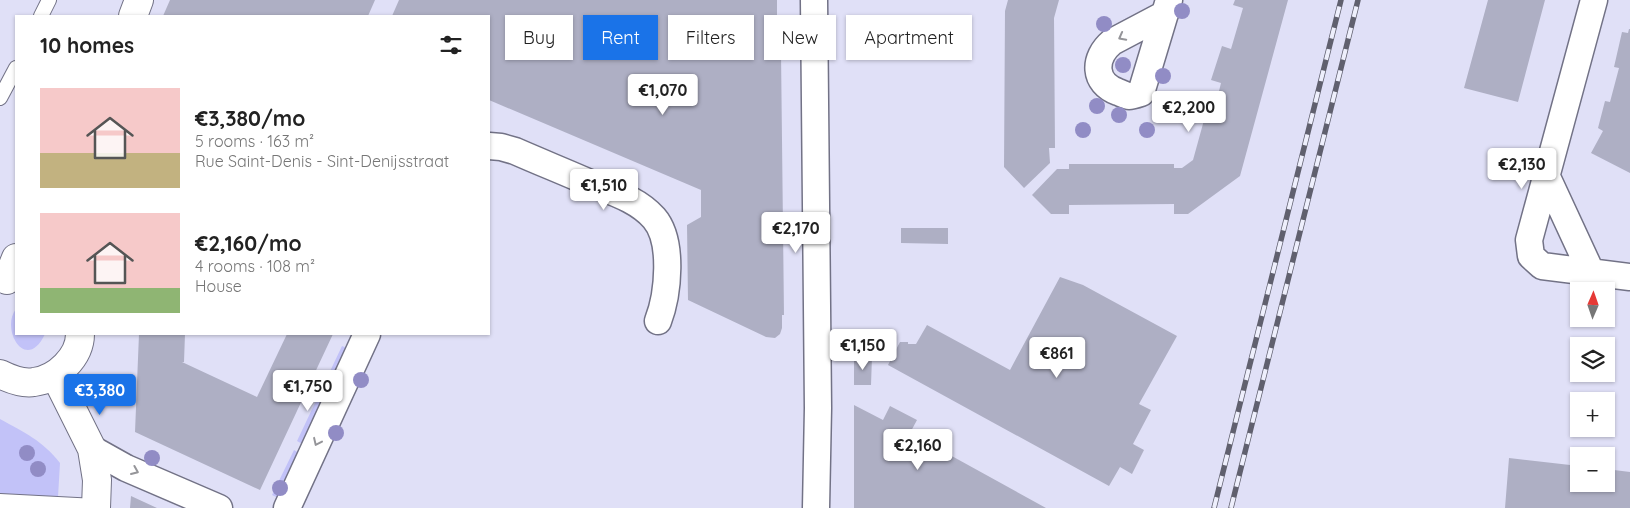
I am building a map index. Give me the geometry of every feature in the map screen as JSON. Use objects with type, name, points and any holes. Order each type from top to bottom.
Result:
[{"type":"street","points":[[132,15],[139,0]]},
{"type":"street","points":[[814,0],[818,408],[816,508]]},
{"type":"street","points":[[1594,0],[1529,240],[1531,256],[1542,266],[1630,277]]},
{"type":"street","points":[[490,146],[500,146],[515,151],[632,200],[654,218],[661,230],[667,264],[668,286],[663,310],[658,322]]},
{"type":"street","points":[[1547,177],[1591,272]]},
{"type":"street","points":[[0,374],[13,380],[34,382],[55,375],[71,360],[80,340],[80,335]]},
{"type":"street","points":[[287,508],[367,335]]},
{"type":"street","points":[[55,375],[92,450],[97,480],[96,507]]},
{"type":"street","points":[[92,450],[126,468],[219,508]]},
{"type":"lane","points":[[42,15],[49,0]]},
{"type":"lane","points":[[0,98],[15,70]]},
{"type":"lane","points":[[0,501],[96,507]]},
{"type":"shaded area","points":[[15,311],[15,335],[44,335],[38,345],[30,350],[23,349],[17,344],[11,327]]},
{"type":"shaded area","points":[[342,346],[349,349],[304,445],[297,441]]},
{"type":"shaded area","points":[[0,419],[47,448],[60,463],[58,497],[0,494]]},
{"type":"shaded area","points":[[294,450],[301,454],[280,499],[272,495]]},
{"type":"building","points":[[170,0],[375,0],[368,15],[163,15]]},
{"type":"building","points":[[399,0],[777,0],[777,15],[764,15],[764,60],[781,60],[784,315],[782,315],[780,334],[775,338],[766,337],[688,300],[687,225],[701,217],[701,190],[490,100],[490,15],[392,15]]},
{"type":"building","points":[[1008,0],[1059,0],[1054,18],[1055,148],[1049,148],[1050,163],[1024,188],[1004,167],[1005,11]]},
{"type":"building","points":[[1235,0],[1288,0],[1240,176],[1188,214],[1174,214],[1174,204],[1069,205],[1069,214],[1051,214],[1032,195],[1057,169],[1069,169],[1069,164],[1174,164],[1174,168],[1182,168],[1193,160],[1209,102],[1216,103],[1221,83],[1211,80],[1222,46],[1231,49],[1243,8],[1233,5]]},
{"type":"building","points":[[1488,0],[1545,0],[1518,102],[1464,88]]},
{"type":"building","points":[[1629,29],[1630,173],[1591,153],[1603,131],[1598,128],[1605,101],[1610,102],[1619,68],[1614,67],[1622,32],[1628,33]]},
{"type":"building","points":[[901,228],[948,228],[948,244],[901,243]]},
{"type":"building","points":[[1060,277],[1083,285],[1177,336],[1139,404],[1151,410],[1133,444],[1144,450],[1132,474],[1120,467],[1109,486],[888,365],[900,342],[916,344],[927,325],[1010,370]]},
{"type":"building","points":[[139,335],[185,335],[184,362],[182,362],[257,397],[287,335],[333,335],[260,490],[135,432]]},
{"type":"building","points":[[854,357],[872,357],[871,385],[854,385]]},
{"type":"building","points":[[854,405],[883,420],[890,406],[917,420],[910,433],[1046,508],[854,508]]},
{"type":"building","points":[[1509,458],[1570,465],[1570,492],[1615,492],[1615,470],[1630,472],[1630,508],[1505,508]]},
{"type":"building","points":[[131,496],[157,508],[130,508]]},
{"type":"railway","points":[[1214,508],[1341,0]]},
{"type":"railway","points":[[1231,508],[1358,0]]}]
